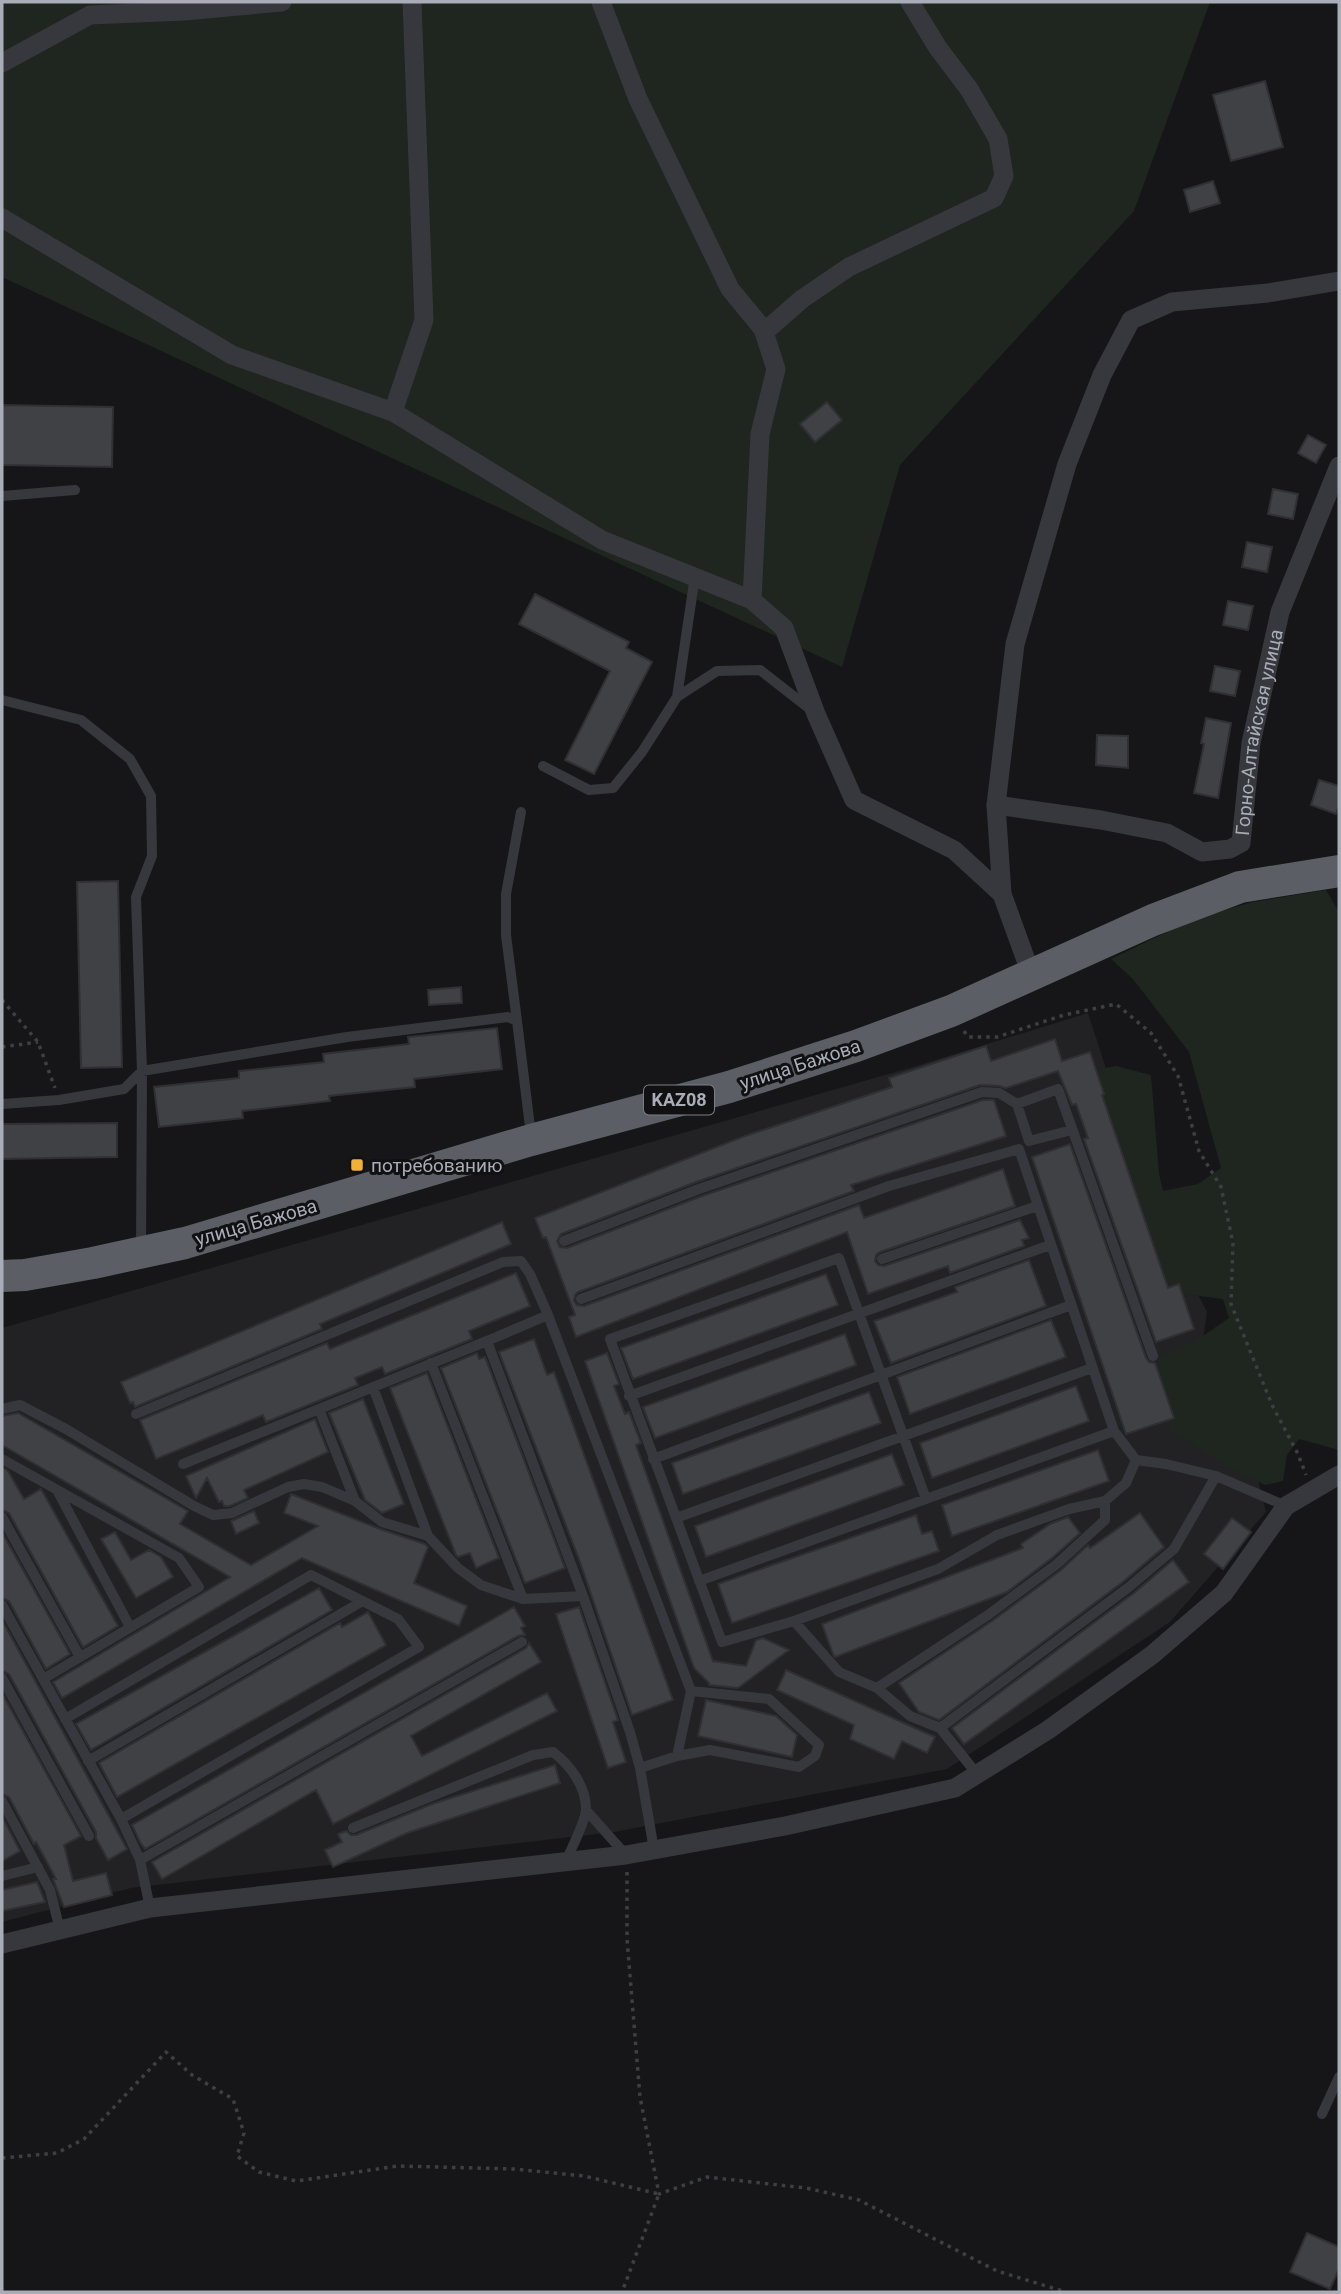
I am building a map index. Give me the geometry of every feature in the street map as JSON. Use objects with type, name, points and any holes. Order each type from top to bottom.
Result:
[{"type":"highway","name":"улица Бажова","points":[[2,1276],[38,1273],[185,1242],[531,1140],[729,1087],[951,1012],[1153,920],[1240,887],[1339,871]]},
{"type":"street","points":[[2,62],[90,15],[184,11],[282,2]]},
{"type":"street","points":[[393,412],[424,320],[412,2]]},
{"type":"street","points":[[601,2],[638,99],[730,289],[763,329],[776,369],[760,434],[752,600]]},
{"type":"street","points":[[763,329],[770,327],[802,299],[849,267],[994,198],[1004,176],[998,139],[969,89],[910,2]]},
{"type":"street","points":[[2,218],[232,355],[393,412],[601,540],[752,600],[784,628],[816,714],[855,800],[954,850],[1002,894]]},
{"type":"street","points":[[1031,974],[1002,894],[996,805],[1015,644],[1068,464],[1102,374],[1131,320],[1172,302],[1268,293],[1339,281]]},
{"type":"street","name":"Горно-Алтайская улица","points":[[996,805],[1101,820],[1167,833],[1202,852],[1230,849],[1241,843],[1251,743],[1280,612],[1339,467]]},
{"type":"street","points":[[2,1944],[150,1908],[626,1855],[785,1826],[955,1788],[1048,1730],[1153,1655],[1224,1592],[1286,1506],[1339,1475]]},
{"type":"lane","points":[[2,496],[75,490]]},
{"type":"lane","points":[[543,766],[589,790],[613,788],[642,752],[677,697],[695,576]]},
{"type":"lane","points":[[677,697],[717,671],[760,670],[816,714]]},
{"type":"lane","points":[[2,700],[81,720],[130,758],[151,796],[152,856],[136,897],[142,1071],[141,1252]]},
{"type":"lane","points":[[521,812],[506,894],[506,935],[531,1140]]},
{"type":"lane","points":[[2,1104],[59,1100],[124,1089],[142,1071],[348,1037],[508,1017],[517,1021]]},
{"type":"lane","points":[[1017,1104],[1058,1089],[1153,1356]]},
{"type":"lane","points":[[564,1241],[699,1189],[982,1092],[999,1093],[1017,1104],[1029,1141]]},
{"type":"lane","points":[[581,1299],[889,1186],[1019,1149],[1029,1141],[1072,1130]]},
{"type":"lane","points":[[1019,1149],[1114,1431],[1136,1460],[1216,1476],[1286,1506]]},
{"type":"lane","points":[[882,1259],[1037,1206]]},
{"type":"lane","points":[[629,1396],[1050,1245]]},
{"type":"lane","points":[[926,1499],[839,1258],[610,1339],[722,1642],[793,1621],[938,1569],[997,1535],[1069,1509],[1105,1501],[1126,1483],[1136,1460]]},
{"type":"lane","points":[[136,1414],[503,1262],[521,1261],[530,1274],[548,1315],[691,1691],[677,1756]]},
{"type":"lane","points":[[653,1459],[1071,1306]]},
{"type":"lane","points":[[183,1464],[548,1315]]},
{"type":"lane","points":[[487,1340],[583,1596],[630,1732],[640,1768],[654,1850]]},
{"type":"lane","points":[[431,1363],[523,1599]]},
{"type":"lane","points":[[676,1518],[1092,1367]]},
{"type":"lane","points":[[373,1387],[428,1536],[458,1568],[481,1585],[523,1599],[583,1596]]},
{"type":"lane","points":[[2,1409],[20,1405],[213,1515],[232,1513],[288,1487],[304,1484],[322,1487],[355,1501],[382,1522],[428,1536]]},
{"type":"lane","points":[[319,1409],[355,1501]]},
{"type":"lane","points":[[699,1581],[1114,1431]]},
{"type":"lane","points":[[2,1459],[179,1558],[199,1587],[43,1679]]},
{"type":"lane","points":[[940,1728],[1129,1587],[1174,1549],[1216,1476]]},
{"type":"lane","points":[[58,1491],[130,1627]]},
{"type":"lane","points":[[877,1688],[988,1615],[1057,1564],[1105,1520],[1105,1501]]},
{"type":"lane","points":[[2,1517],[79,1657]]},
{"type":"lane","points":[[65,1719],[311,1576],[398,1619],[419,1647],[121,1819]]},
{"type":"lane","points":[[88,1761],[361,1602]]},
{"type":"lane","points":[[2,1605],[121,1819],[140,1860],[150,1908]]},
{"type":"lane","points":[[793,1621],[839,1672],[877,1688],[910,1716],[940,1728],[977,1774]]},
{"type":"lane","points":[[140,1860],[522,1643]]},
{"type":"lane","points":[[2,1678],[89,1836]]},
{"type":"lane","points":[[640,1768],[677,1756],[710,1750],[799,1767],[815,1756],[819,1745],[769,1699],[691,1691]]},
{"type":"lane","points":[[353,1828],[533,1755],[553,1752],[569,1764],[581,1789],[586,1810],[626,1855]]},
{"type":"lane","points":[[2,1801],[50,1890],[60,1930]]},
{"type":"lane","points":[[566,1862],[586,1810]]},
{"type":"lane","points":[[2,1876],[38,1867]]},
{"type":"lane","points":[[1322,2114],[1339,2077]]},
{"type":"path","points":[[2,1000],[38,1042],[59,1100]]},
{"type":"path","points":[[951,1012],[968,1037],[997,1037],[1064,1016],[1116,1004],[1150,1033],[1178,1076],[1199,1150],[1221,1187],[1233,1243],[1231,1304],[1272,1405],[1298,1454],[1312,1490]]},
{"type":"path","points":[[2,1047],[38,1042]]},
{"type":"path","points":[[622,2292],[659,2194],[640,2096],[627,1939],[626,1855]]},
{"type":"path","points":[[2,2158],[57,2153],[83,2139],[166,2052],[192,2075],[233,2099],[244,2133],[236,2156],[259,2172],[296,2182],[398,2166],[514,2169],[584,2176],[659,2194],[707,2177],[806,2188],[859,2200],[998,2271],[1066,2292]]},
{"type":"shaded area","points":[[2,2],[1210,2],[1134,211],[900,465],[842,667],[2,277]]},
{"type":"shaded area","points":[[1326,890],[1339,912],[1339,1450],[1299,1439],[1287,1455],[1283,1481],[1265,1485],[1223,1464],[1171,1431],[1160,1412],[1158,1358],[1197,1340],[1229,1318],[1223,1299],[1163,1291],[1094,1070],[1116,1066],[1151,1075],[1159,1173],[1163,1191],[1198,1184],[1221,1168],[1189,1052],[1133,979],[1111,959],[1196,918],[1253,902]]},
{"type":"shaded area","points":[[1088,1013],[1147,1195],[1207,1312],[1195,1395],[1258,1480],[1266,1512],[1170,1622],[947,1769],[614,1832],[131,1888],[2,1922],[2,1328],[913,1067]]},
{"type":"building","points":[[1265,81],[1283,147],[1231,161],[1213,95]]},
{"type":"building","points":[[1213,181],[1220,203],[1190,212],[1184,190]]},
{"type":"building","points":[[827,402],[842,420],[815,442],[800,424]]},
{"type":"building","points":[[2,405],[113,407],[112,467],[2,465]]},
{"type":"building","points":[[1308,435],[1326,445],[1316,463],[1298,453]]},
{"type":"building","points":[[1273,489],[1298,494],[1293,519],[1268,514]]},
{"type":"building","points":[[1247,542],[1272,547],[1267,572],[1242,567]]},
{"type":"building","points":[[535,594],[629,642],[626,648],[652,662],[594,774],[565,760],[610,671],[519,624]]},
{"type":"building","points":[[1228,601],[1253,606],[1248,630],[1223,625]]},
{"type":"building","points":[[1215,666],[1240,671],[1235,696],[1210,691]]},
{"type":"building","points":[[1206,718],[1231,723],[1218,798],[1194,793],[1204,744],[1201,743]]},
{"type":"building","points":[[1097,735],[1128,736],[1128,768],[1096,765]]},
{"type":"building","points":[[1319,780],[1339,786],[1339,806],[1336,814],[1311,805]]},
{"type":"building","points":[[118,881],[122,1067],[81,1068],[77,882]]},
{"type":"building","points":[[461,987],[462,1003],[429,1005],[428,990]]},
{"type":"building","points":[[497,1028],[502,1069],[414,1079],[415,1087],[329,1096],[330,1101],[242,1111],[243,1118],[159,1127],[154,1087],[239,1078],[239,1071],[324,1062],[323,1054],[409,1044],[408,1037]]},
{"type":"building","points":[[1055,1039],[1062,1061],[1090,1052],[1104,1094],[1102,1095],[1168,1288],[1179,1284],[1194,1329],[1156,1342],[1084,1139],[1088,1138],[1076,1104],[1072,1105],[1058,1071],[1006,1088],[980,1085],[696,1182],[561,1234],[557,1241],[560,1247],[567,1248],[702,1196],[983,1100],[994,1100],[1006,1136],[851,1185],[854,1191],[578,1292],[574,1301],[577,1305],[584,1306],[859,1205],[864,1218],[1003,1169],[1015,1206],[880,1252],[875,1261],[884,1266],[1020,1220],[1029,1238],[1022,1240],[1024,1246],[950,1273],[948,1266],[868,1294],[847,1232],[576,1337],[569,1317],[575,1315],[546,1237],[543,1238],[535,1218],[745,1136],[892,1087],[889,1078],[986,1046],[991,1061]]},
{"type":"building","points":[[117,1123],[117,1157],[2,1159],[2,1124]]},
{"type":"building","points":[[1070,1144],[1146,1358],[1155,1363],[1174,1418],[1126,1434],[1032,1157]]},
{"type":"building","points":[[502,1222],[511,1244],[320,1324],[322,1329],[135,1407],[133,1402],[130,1403],[121,1382]]},
{"type":"building","points":[[1029,1260],[1046,1306],[891,1363],[874,1321],[957,1292],[955,1287]]},
{"type":"building","points":[[516,1273],[530,1306],[469,1331],[472,1339],[385,1374],[382,1367],[355,1378],[358,1385],[266,1422],[263,1415],[156,1459],[140,1420],[327,1343],[330,1349]]},
{"type":"building","points":[[826,1274],[838,1305],[633,1379],[621,1348]]},
{"type":"building","points":[[1051,1320],[1066,1357],[910,1414],[897,1377]]},
{"type":"building","points":[[845,1334],[856,1365],[655,1438],[643,1407]]},
{"type":"building","points":[[534,1339],[547,1375],[554,1372],[673,1700],[632,1715],[580,1562],[499,1352]]},
{"type":"building","points":[[477,1353],[479,1359],[485,1357],[565,1568],[525,1583],[441,1368]]},
{"type":"building","points":[[607,1353],[619,1384],[614,1386],[625,1414],[629,1412],[641,1443],[636,1445],[713,1661],[746,1666],[756,1640],[763,1638],[789,1650],[738,1688],[709,1685],[694,1668],[585,1361]]},
{"type":"building","points":[[427,1373],[499,1558],[476,1568],[470,1553],[458,1557],[456,1555],[390,1388]]},
{"type":"building","points":[[1076,1386],[1089,1421],[932,1478],[920,1443]]},
{"type":"building","points":[[869,1392],[881,1423],[683,1494],[672,1463]]},
{"type":"building","points":[[363,1399],[404,1504],[382,1513],[365,1500],[329,1413]]},
{"type":"building","points":[[18,1413],[188,1511],[180,1524],[251,1565],[318,1526],[284,1513],[291,1494],[425,1544],[428,1547],[414,1583],[467,1606],[459,1626],[302,1558],[62,1698],[53,1682],[230,1577],[2,1445],[2,1416]]},
{"type":"building","points":[[315,1419],[328,1452],[244,1490],[248,1498],[230,1506],[219,1502],[207,1478],[196,1498],[186,1476]]},
{"type":"building","points":[[1098,1450],[1109,1481],[952,1536],[942,1505]]},
{"type":"building","points":[[892,1454],[904,1485],[706,1557],[695,1526]]},
{"type":"building","points":[[2,1467],[8,1471],[24,1499],[41,1489],[118,1626],[83,1647],[9,1513],[2,1510]]},
{"type":"building","points":[[254,1511],[259,1523],[236,1534],[231,1521]]},
{"type":"building","points":[[1140,1513],[1164,1547],[1124,1581],[939,1720],[919,1712],[899,1683],[992,1621],[1061,1570],[1088,1545],[1090,1548]]},
{"type":"building","points":[[916,1515],[922,1534],[932,1531],[939,1551],[732,1623],[718,1584]]},
{"type":"building","points":[[1068,1517],[1080,1533],[1007,1592],[835,1657],[833,1654],[822,1624],[1023,1548],[1021,1544],[1050,1524]]},
{"type":"building","points":[[1232,1518],[1251,1532],[1223,1569],[1204,1554]]},
{"type":"building","points":[[2,1532],[70,1654],[46,1669],[9,1601],[2,1598]]},
{"type":"building","points":[[115,1532],[131,1560],[149,1550],[161,1557],[173,1577],[136,1598],[101,1539]]},
{"type":"building","points":[[1173,1560],[1189,1582],[964,1744],[952,1728],[1134,1593]]},
{"type":"building","points":[[319,1588],[332,1610],[91,1750],[76,1724]]},
{"type":"building","points":[[514,1607],[525,1626],[521,1628],[525,1635],[518,1636],[145,1849],[140,1842],[132,1825]]},
{"type":"building","points":[[579,1607],[618,1720],[613,1722],[626,1762],[608,1768],[556,1614]]},
{"type":"building","points":[[368,1612],[386,1645],[117,1797],[99,1763],[340,1623],[342,1627]]},
{"type":"building","points":[[2,1620],[127,1849],[108,1860],[96,1838],[96,1832],[9,1674],[2,1671]]},
{"type":"building","points":[[529,1643],[541,1662],[411,1736],[422,1756],[547,1693],[557,1711],[333,1824],[316,1790],[162,1879],[152,1862],[526,1648]]},
{"type":"building","points":[[786,1670],[935,1737],[927,1753],[902,1741],[894,1759],[850,1739],[854,1725],[777,1690]]},
{"type":"building","points":[[2,1693],[81,1836],[64,1845],[73,1881],[106,1873],[112,1895],[64,1907],[53,1879],[56,1879],[36,1842],[34,1844],[9,1797],[2,1794]]},
{"type":"building","points":[[706,1700],[776,1716],[797,1735],[792,1757],[698,1736]]},
{"type":"building","points":[[555,1765],[560,1783],[407,1833],[333,1867],[325,1850],[342,1842],[338,1834],[346,1831],[356,1835],[432,1804]]},
{"type":"building","points":[[2,1816],[20,1851],[2,1861]]},
{"type":"building","points":[[37,1882],[45,1902],[2,1911],[2,1890]]},
{"type":"building","points":[[1307,2233],[1339,2247],[1339,2269],[1330,2289],[1290,2272]]},
{"type":"place","name":"потребованию","points":[[357,1165]]}]
